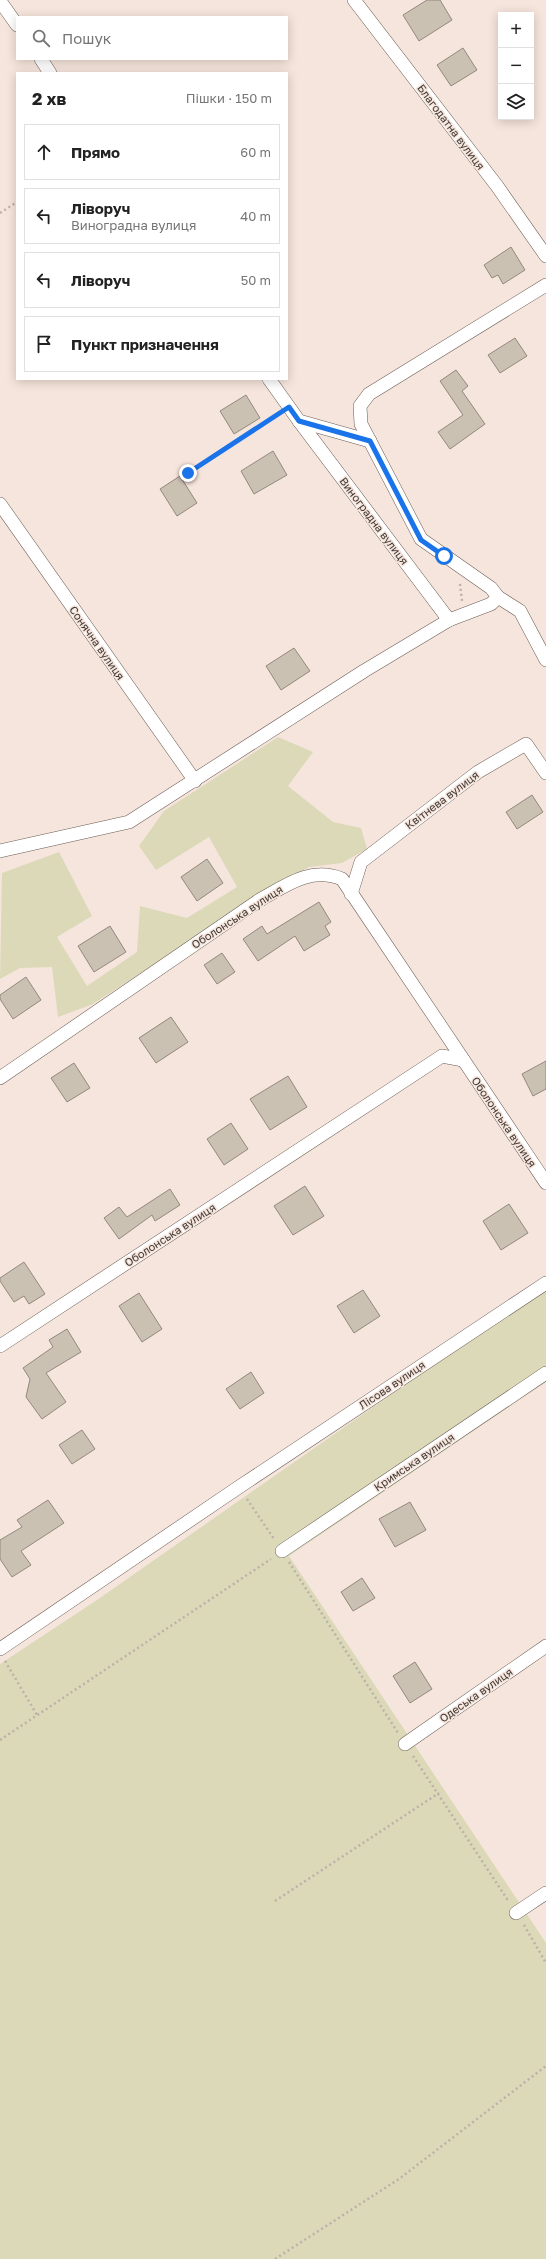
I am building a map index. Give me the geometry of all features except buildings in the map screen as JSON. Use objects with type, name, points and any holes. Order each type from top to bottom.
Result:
[{"type":"street","name":"Благодатна вулиця","points":[[354,0],[497,186],[546,256]]},
{"type":"street","points":[[0,1],[16,24]]},
{"type":"street","points":[[42,60],[49,72]]},
{"type":"street","points":[[546,285],[369,394],[360,406],[361,424],[421,540],[491,588],[498,597],[520,611],[546,660]]},
{"type":"street","name":"Виноградна вулиця","points":[[270,380],[299,421],[454,618]]},
{"type":"street","points":[[299,421],[370,441]]},
{"type":"street","name":"Сонячна вулиця","points":[[0,504],[195,781]]},
{"type":"street","points":[[0,851],[129,822],[364,671],[454,618],[491,604],[498,597]]},
{"type":"street","name":"Квітнева вулиця","points":[[351,894],[361,862],[478,772],[526,744],[546,773]]},
{"type":"street","name":"Оболонська вулиця","points":[[0,1078],[258,901],[289,884],[318,873],[330,874],[342,879],[546,1183]]},
{"type":"street","name":"Оболонська вулиця","points":[[0,1346],[442,1056],[463,1060]]},
{"type":"street","name":"Лісова вулиця","points":[[2,1654],[239,1487],[546,1283]]},
{"type":"street","name":"Кримська вулиця","points":[[282,1551],[546,1373]]},
{"type":"street","name":"Одеська вулиця","points":[[405,1744],[546,1646]]},
{"type":"street","points":[[516,1913],[546,1893]]},
{"type":"path","points":[[0,213],[16,203]]},
{"type":"path","points":[[188,473],[289,407]]},
{"type":"path","points":[[454,618],[462,587],[458,581]]},
{"type":"path","points":[[239,1487],[282,1551],[405,1744],[439,1793],[516,1913],[546,1963]]},
{"type":"path","points":[[0,1740],[282,1551]]},
{"type":"path","points":[[2,1654],[37,1715]]},
{"type":"path","points":[[275,1901],[439,1793]]},
{"type":"path","points":[[276,2259],[399,2179],[546,2066]]},
{"type":"shaded area","points":[[278,737],[313,752],[288,786],[333,822],[361,828],[367,849],[342,863],[309,867],[227,917],[93,1004],[58,1017],[52,967],[20,968],[0,979],[2,873],[59,852],[92,916],[57,937],[87,986],[137,952],[140,906],[187,918],[237,887],[209,837],[156,870],[139,846],[164,811]]},
{"type":"shaded area","points":[[546,1286],[546,1382],[289,1556],[546,1943],[546,2259],[0,2259],[0,1664],[97,1600]]},
{"type":"route","points":[[188,473],[289,407],[299,421],[370,441],[421,540],[444,556]]}]
